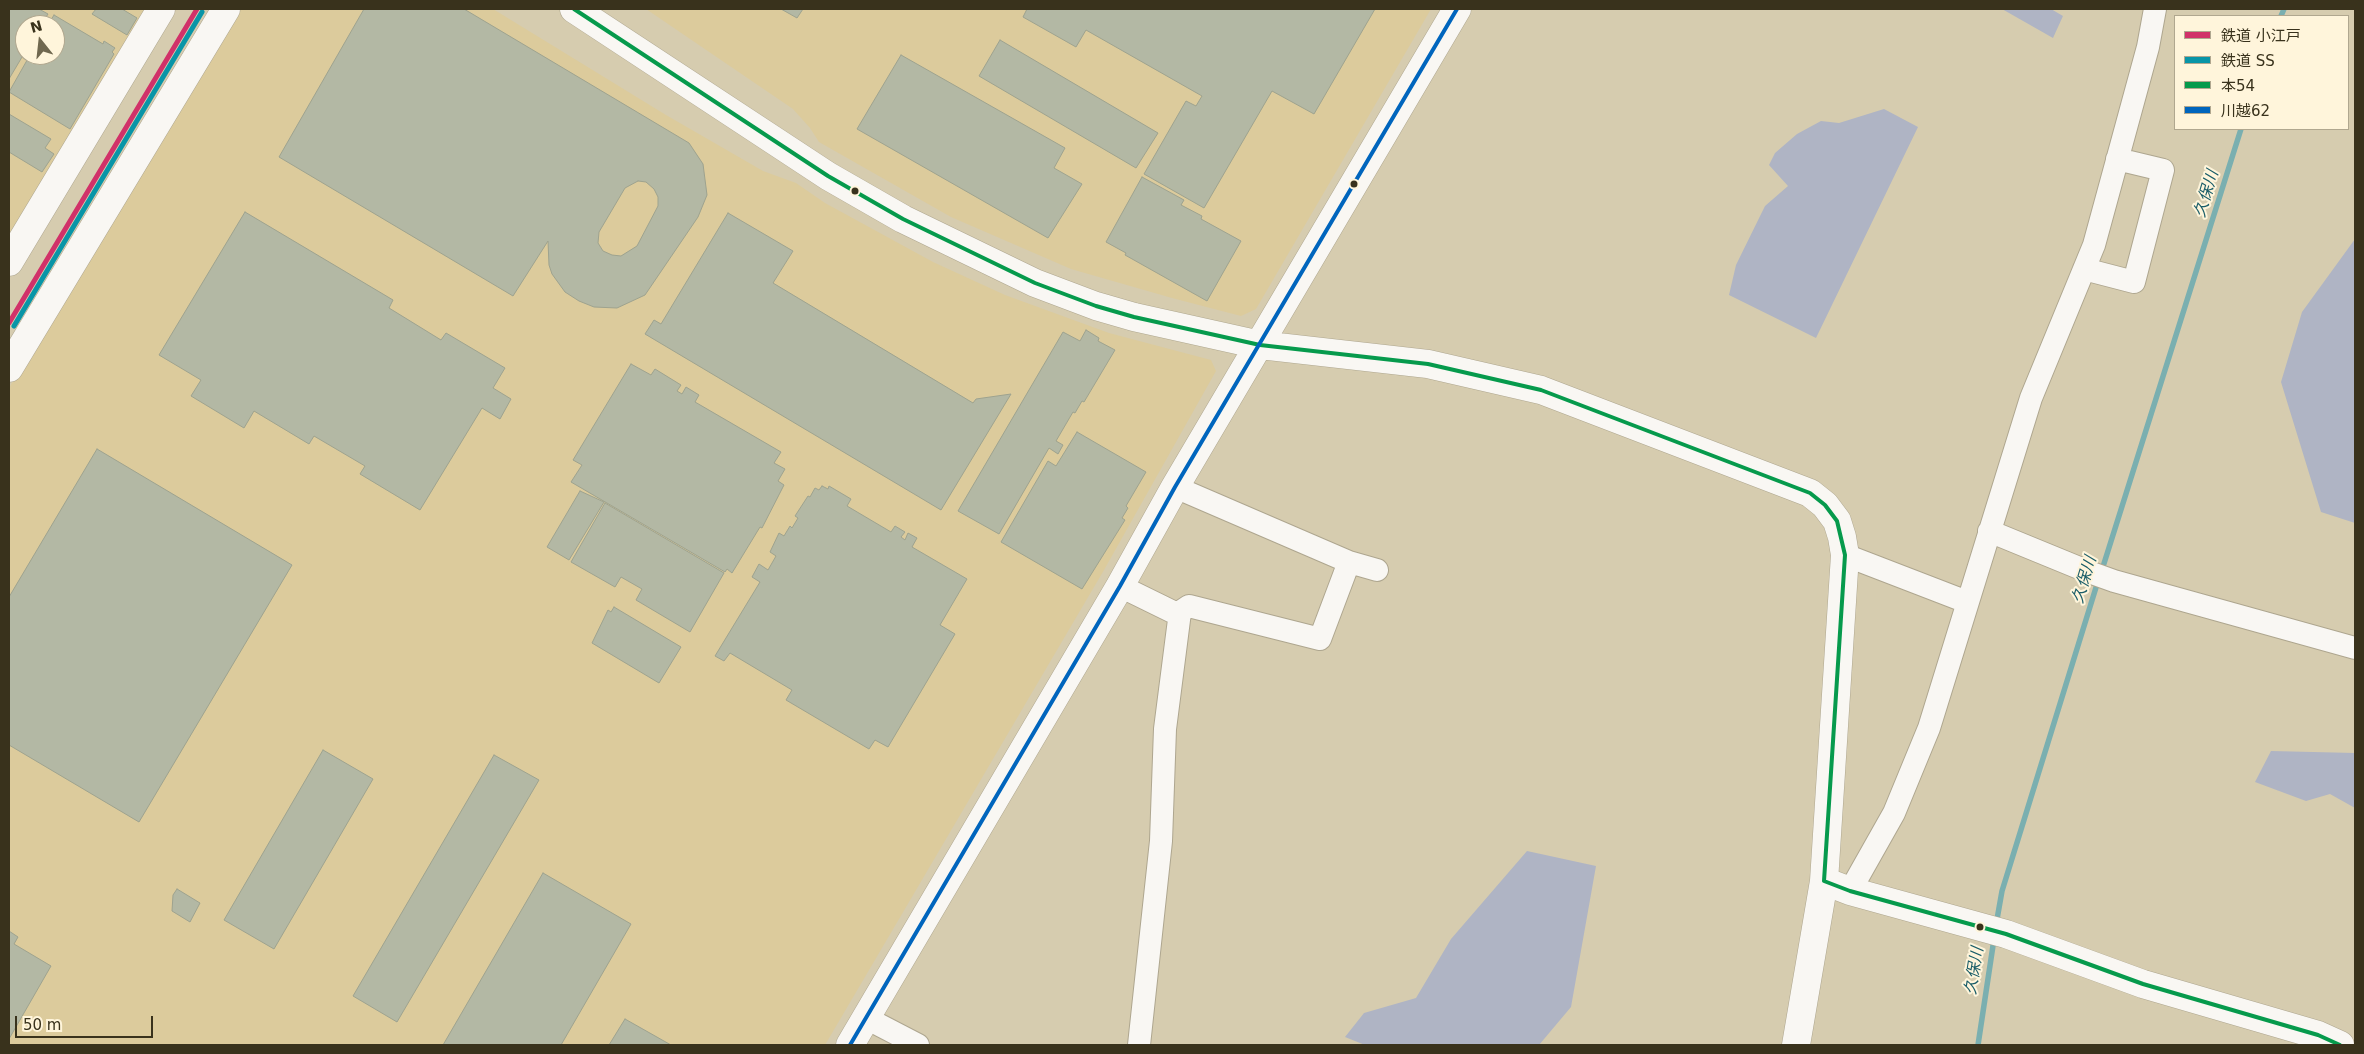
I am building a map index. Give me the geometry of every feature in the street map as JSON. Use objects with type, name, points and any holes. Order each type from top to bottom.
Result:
[{"type":"street","points":[[9,262],[161,9]]},
{"type":"street","points":[[9,368],[226,9]]},
{"type":"street","points":[[574,9],[828,176],[903,219],[1035,283],[1134,318],[1260,345],[1428,364],[1541,390],[1810,493],[1826,505],[1838,521],[1844,555],[1824,881],[1796,1045]]},
{"type":"street","points":[[850,1045],[1120,586],[1175,486],[1457,9]]},
{"type":"street","points":[[1850,890],[1894,813],[1929,728],[2031,398],[2094,245],[2148,47],[2155,9]]},
{"type":"street","points":[[2084,269],[2134,282],[2163,170],[2117,159]]},
{"type":"street","points":[[1175,486],[1349,562],[1377,570]]},
{"type":"street","points":[[1989,531],[2114,581],[2355,648]]},
{"type":"street","points":[[1844,555],[1967,602]]},
{"type":"street","points":[[1120,586],[1173,612],[1180,612],[1189,606],[1320,639],[1349,562]]},
{"type":"street","points":[[1139,1045],[1161,841],[1165,729],[1180,612]]},
{"type":"street","points":[[1824,881],[1994,931],[2143,984],[2325,1042]]},
{"type":"street","points":[[866,1018],[918,1045]]},
{"type":"shaded area","points":[[9,9],[147,9],[9,242]]},
{"type":"shaded area","points":[[236,9],[493,9],[666,115],[763,171],[796,183],[825,203],[933,262],[1005,295],[1109,333],[1211,360],[1216,371],[1104,570],[825,1045],[9,1045],[9,388]]},
{"type":"shaded area","points":[[646,9],[1431,9],[1256,309],[1241,316],[1071,269],[951,217],[819,142],[810,128],[793,109]]},
{"type":"shaded area","points":[[2002,9],[2051,9],[2063,16],[2053,38]]},
{"type":"shaded area","points":[[1884,109],[1918,127],[1816,338],[1729,295],[1736,265],[1765,206],[1788,186],[1769,165],[1775,153],[1797,134],[1821,121],[1839,123]]},
{"type":"shaded area","points":[[2355,239],[2355,523],[2321,512],[2281,382],[2302,312]]},
{"type":"shaded area","points":[[2271,751],[2355,753],[2355,808],[2330,794],[2306,801],[2255,782]]},
{"type":"shaded area","points":[[1527,851],[1596,866],[1571,1007],[1539,1045],[1365,1045],[1345,1037],[1364,1013],[1416,998],[1451,939]]},
{"type":"building","points":[[9,9],[39,9],[48,14],[15,15],[15,65],[17,65],[9,79]]},
{"type":"building","points":[[96,9],[122,9],[137,18],[127,35],[92,14]]},
{"type":"building","points":[[364,9],[464,9],[689,143],[703,164],[707,195],[698,217],[645,295],[617,308],[594,307],[579,301],[565,292],[552,274],[549,265],[548,241],[513,296],[279,157]],"holes":[[[638,181],[646,182],[654,189],[658,197],[658,206],[637,246],[621,256],[603,251],[598,243],[599,232],[625,188]]]},
{"type":"building","points":[[781,9],[803,9],[797,18]]},
{"type":"building","points":[[1027,9],[1375,9],[1314,114],[1272,91],[1204,208],[1144,174],[1186,101],[1196,106],[1202,96],[1086,30],[1076,47],[1023,17]]},
{"type":"building","points":[[65,22],[103,44],[104,41],[115,48],[112,52],[114,54],[70,129],[9,92],[24,65],[65,65]]},
{"type":"building","points":[[1000,40],[1158,133],[1136,168],[979,76]]},
{"type":"building","points":[[901,55],[1065,148],[1054,168],[1082,184],[1048,238],[857,129]]},
{"type":"building","points":[[9,114],[51,139],[45,148],[54,154],[42,172],[9,152]]},
{"type":"building","points":[[1142,177],[1184,200],[1181,205],[1202,216],[1201,219],[1241,241],[1207,301],[1125,255],[1126,253],[1106,242]]},
{"type":"building","points":[[245,212],[393,300],[389,308],[441,340],[446,333],[505,368],[493,388],[511,399],[500,419],[482,408],[420,510],[360,474],[365,466],[314,436],[309,444],[254,411],[244,428],[191,396],[201,380],[159,355]]},
{"type":"building","points":[[728,213],[793,251],[773,283],[973,403],[976,399],[1011,394],[941,510],[645,334],[654,320],[661,324]]},
{"type":"building","points":[[1086,330],[1099,338],[1098,341],[1115,350],[1084,402],[1082,401],[1075,413],[1073,412],[1056,441],[1063,445],[1058,454],[1049,448],[999,534],[958,511],[1063,332],[1080,341]]},
{"type":"building","points":[[631,364],[651,375],[655,369],[681,385],[677,391],[682,394],[686,387],[699,395],[695,402],[781,452],[774,463],[785,469],[778,481],[784,485],[762,528],[760,527],[732,573],[727,569],[725,572],[571,482],[582,465],[573,460]]},
{"type":"building","points":[[1077,432],[1146,472],[1126,506],[1128,508],[1122,518],[1125,520],[1082,589],[1001,542],[1048,461],[1056,466]]},
{"type":"building","points":[[97,449],[292,565],[139,822],[9,745],[9,597]]},
{"type":"building","points":[[822,486],[828,489],[829,486],[851,499],[847,506],[891,532],[895,526],[905,532],[901,537],[905,540],[908,533],[917,538],[912,547],[967,579],[940,625],[955,634],[888,747],[875,740],[869,749],[786,700],[792,690],[730,653],[724,661],[715,656],[760,582],[752,577],[759,564],[768,570],[776,556],[770,552],[779,533],[784,536],[790,526],[792,528],[798,518],[795,516],[808,496],[810,497],[815,488],[819,490]]},
{"type":"building","points":[[580,491],[604,502],[569,560],[547,547]]},
{"type":"building","points":[[605,503],[724,573],[690,632],[636,600],[642,589],[621,577],[615,587],[571,562]]},
{"type":"building","points":[[614,607],[681,647],[659,683],[592,643],[608,610],[611,612]]},
{"type":"building","points":[[323,750],[373,779],[274,949],[224,920]]},
{"type":"building","points":[[494,755],[539,780],[397,1022],[353,996]]},
{"type":"building","points":[[543,873],[631,924],[561,1045],[443,1045]]},
{"type":"building","points":[[177,889],[200,903],[190,922],[172,911],[173,895]]},
{"type":"building","points":[[9,931],[18,937],[14,944],[51,966],[9,1039]]},
{"type":"building","points":[[625,1019],[671,1045],[609,1045]]},
{"type":"waterway","name":"久保川","points":[[2281,15],[2284,9]]},
{"type":"waterway","name":"久保川","points":[[2101,573],[2241,130]]},
{"type":"waterway","name":"久保川","points":[[1996,925],[2002,891],[2098,581]]},
{"type":"waterway","name":"久保川","points":[[1978,1045],[1994,939]]},
{"type":"rail line","name":"小江戸","points":[[9,323],[197,9]]},
{"type":"rail line","name":"SS","points":[[14,326],[202,12]]},
{"type":"transit line","name":"本54","points":[[574,9],[828,176],[903,219],[1035,283],[1096,306],[1134,317],[1260,345],[1428,364],[1541,390],[1810,493],[1825,505],[1837,521],[1845,555],[1824,881]]},
{"type":"transit line","name":"川越62","points":[[850,1045],[1120,586],[1175,487],[1457,9]]},
{"type":"transit line","name":"本54","points":[[1824,881],[1850,891],[2006,934],[2143,984],[2318,1035],[2340,1045]]}]
